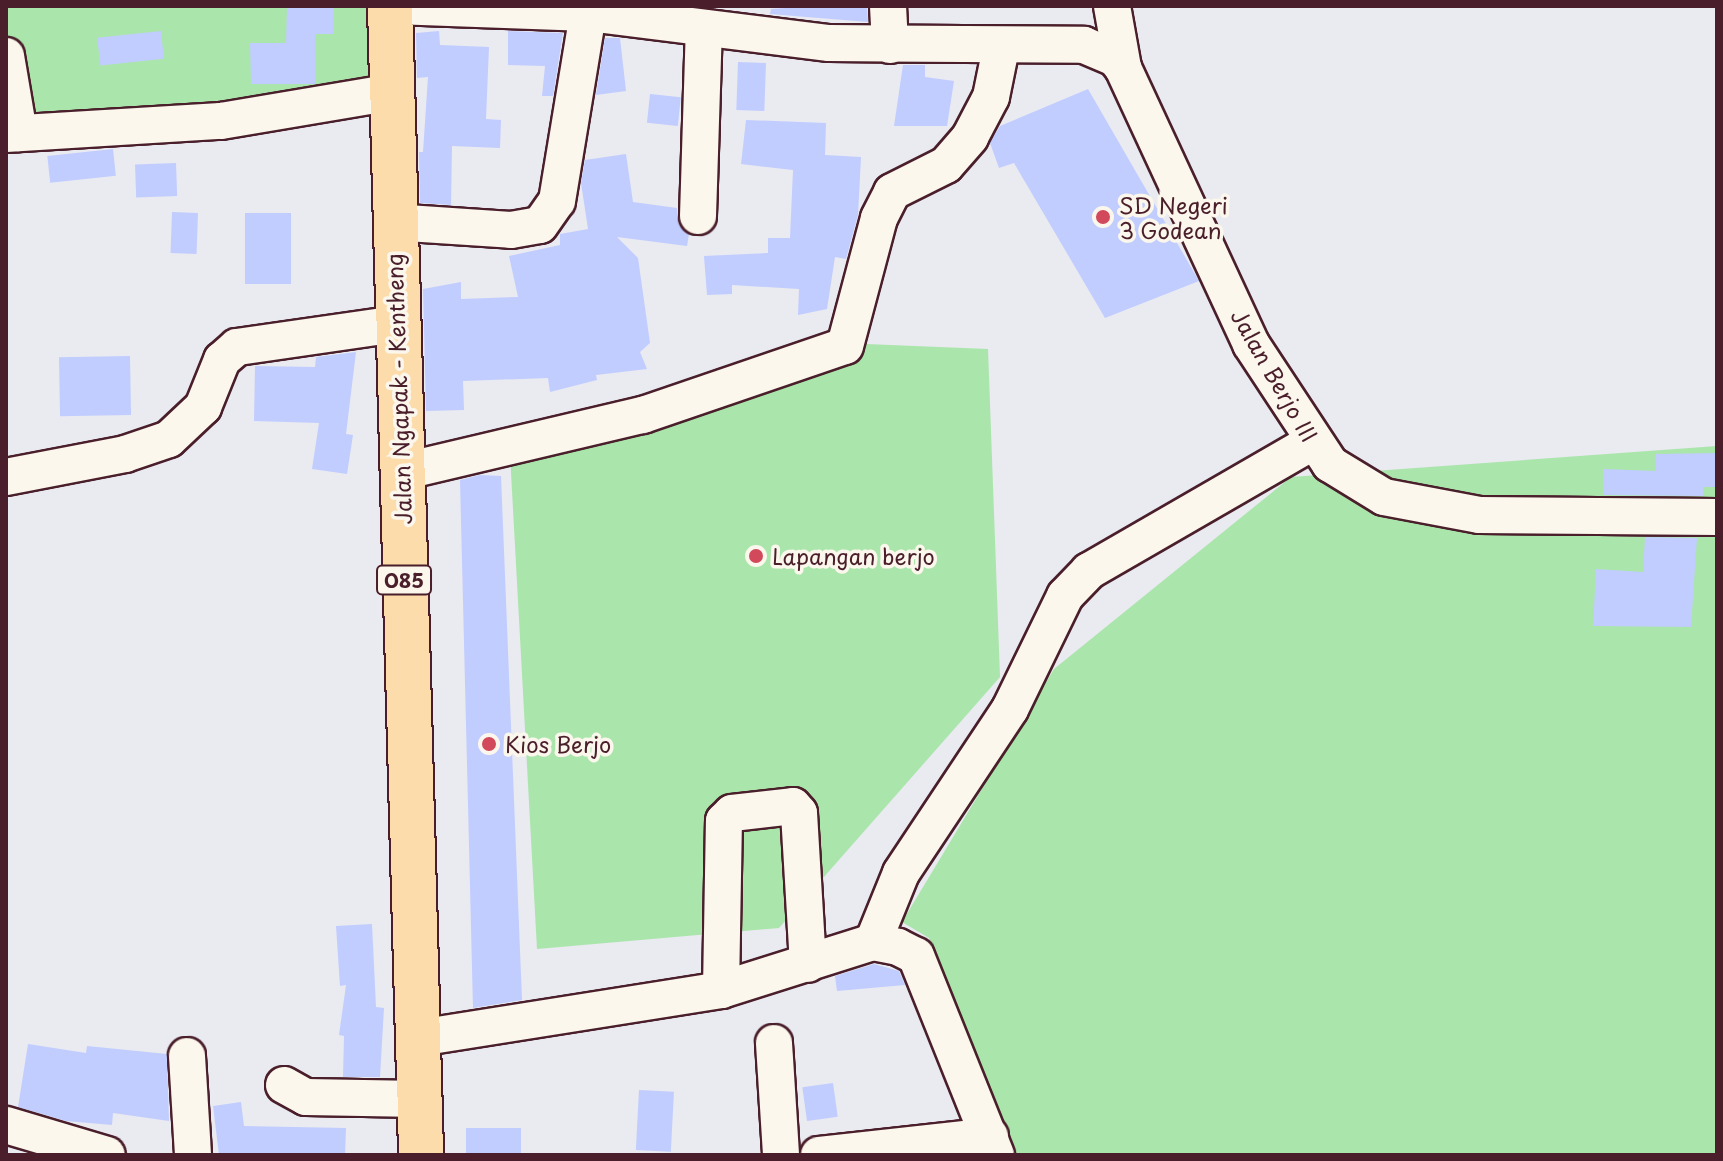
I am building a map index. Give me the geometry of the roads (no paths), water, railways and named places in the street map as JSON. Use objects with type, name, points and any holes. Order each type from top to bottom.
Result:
[{"type":"main road","name":"Jalan Ngapak - Kentheng","points":[[392,6],[392,222],[421,1155]]},
{"type":"street","points":[[392,6],[572,10],[829,43],[1001,48],[1084,45],[1115,58],[1123,68]]},
{"type":"street","points":[[888,6],[890,45]]},
{"type":"street","name":"Jalan Berjo III","points":[[1112,6],[1123,68],[1251,344],[1312,442],[1330,464],[1384,497],[1479,515],[1717,517]]},
{"type":"street","points":[[392,222],[511,230],[540,225],[557,201],[572,10]]},
{"type":"street","points":[[698,216],[704,28]]},
{"type":"street","points":[[401,472],[643,415],[845,346],[879,218],[892,192],[946,165],[970,137],[991,97],[1001,48]]},
{"type":"street","points":[[6,56],[13,134],[221,121],[392,92]]},
{"type":"street","points":[[6,477],[125,454],[169,439],[203,407],[222,360],[237,347],[396,324]]},
{"type":"street","points":[[873,942],[901,873],[1010,709],[1049,619],[1065,596],[1089,571],[1312,442]]},
{"type":"street","points":[[721,990],[724,821],[732,813],[793,806],[799,813],[808,964]]},
{"type":"street","points":[[419,1038],[721,990],[873,942],[916,956],[993,1146],[819,1155]]},
{"type":"street","points":[[774,1043],[781,1155]]},
{"type":"street","points":[[187,1056],[193,1155]]},
{"type":"street","points":[[284,1085],[306,1097],[420,1099]]},
{"type":"street","points":[[6,1125],[107,1155]]},
{"type":"place","name":"SD Negeri 3 Godean","points":[[1103,217]]},
{"type":"place","name":"Lapangan berjo","points":[[756,556]]},
{"type":"place","name":"Kios Berjo","points":[[489,744]]}]
